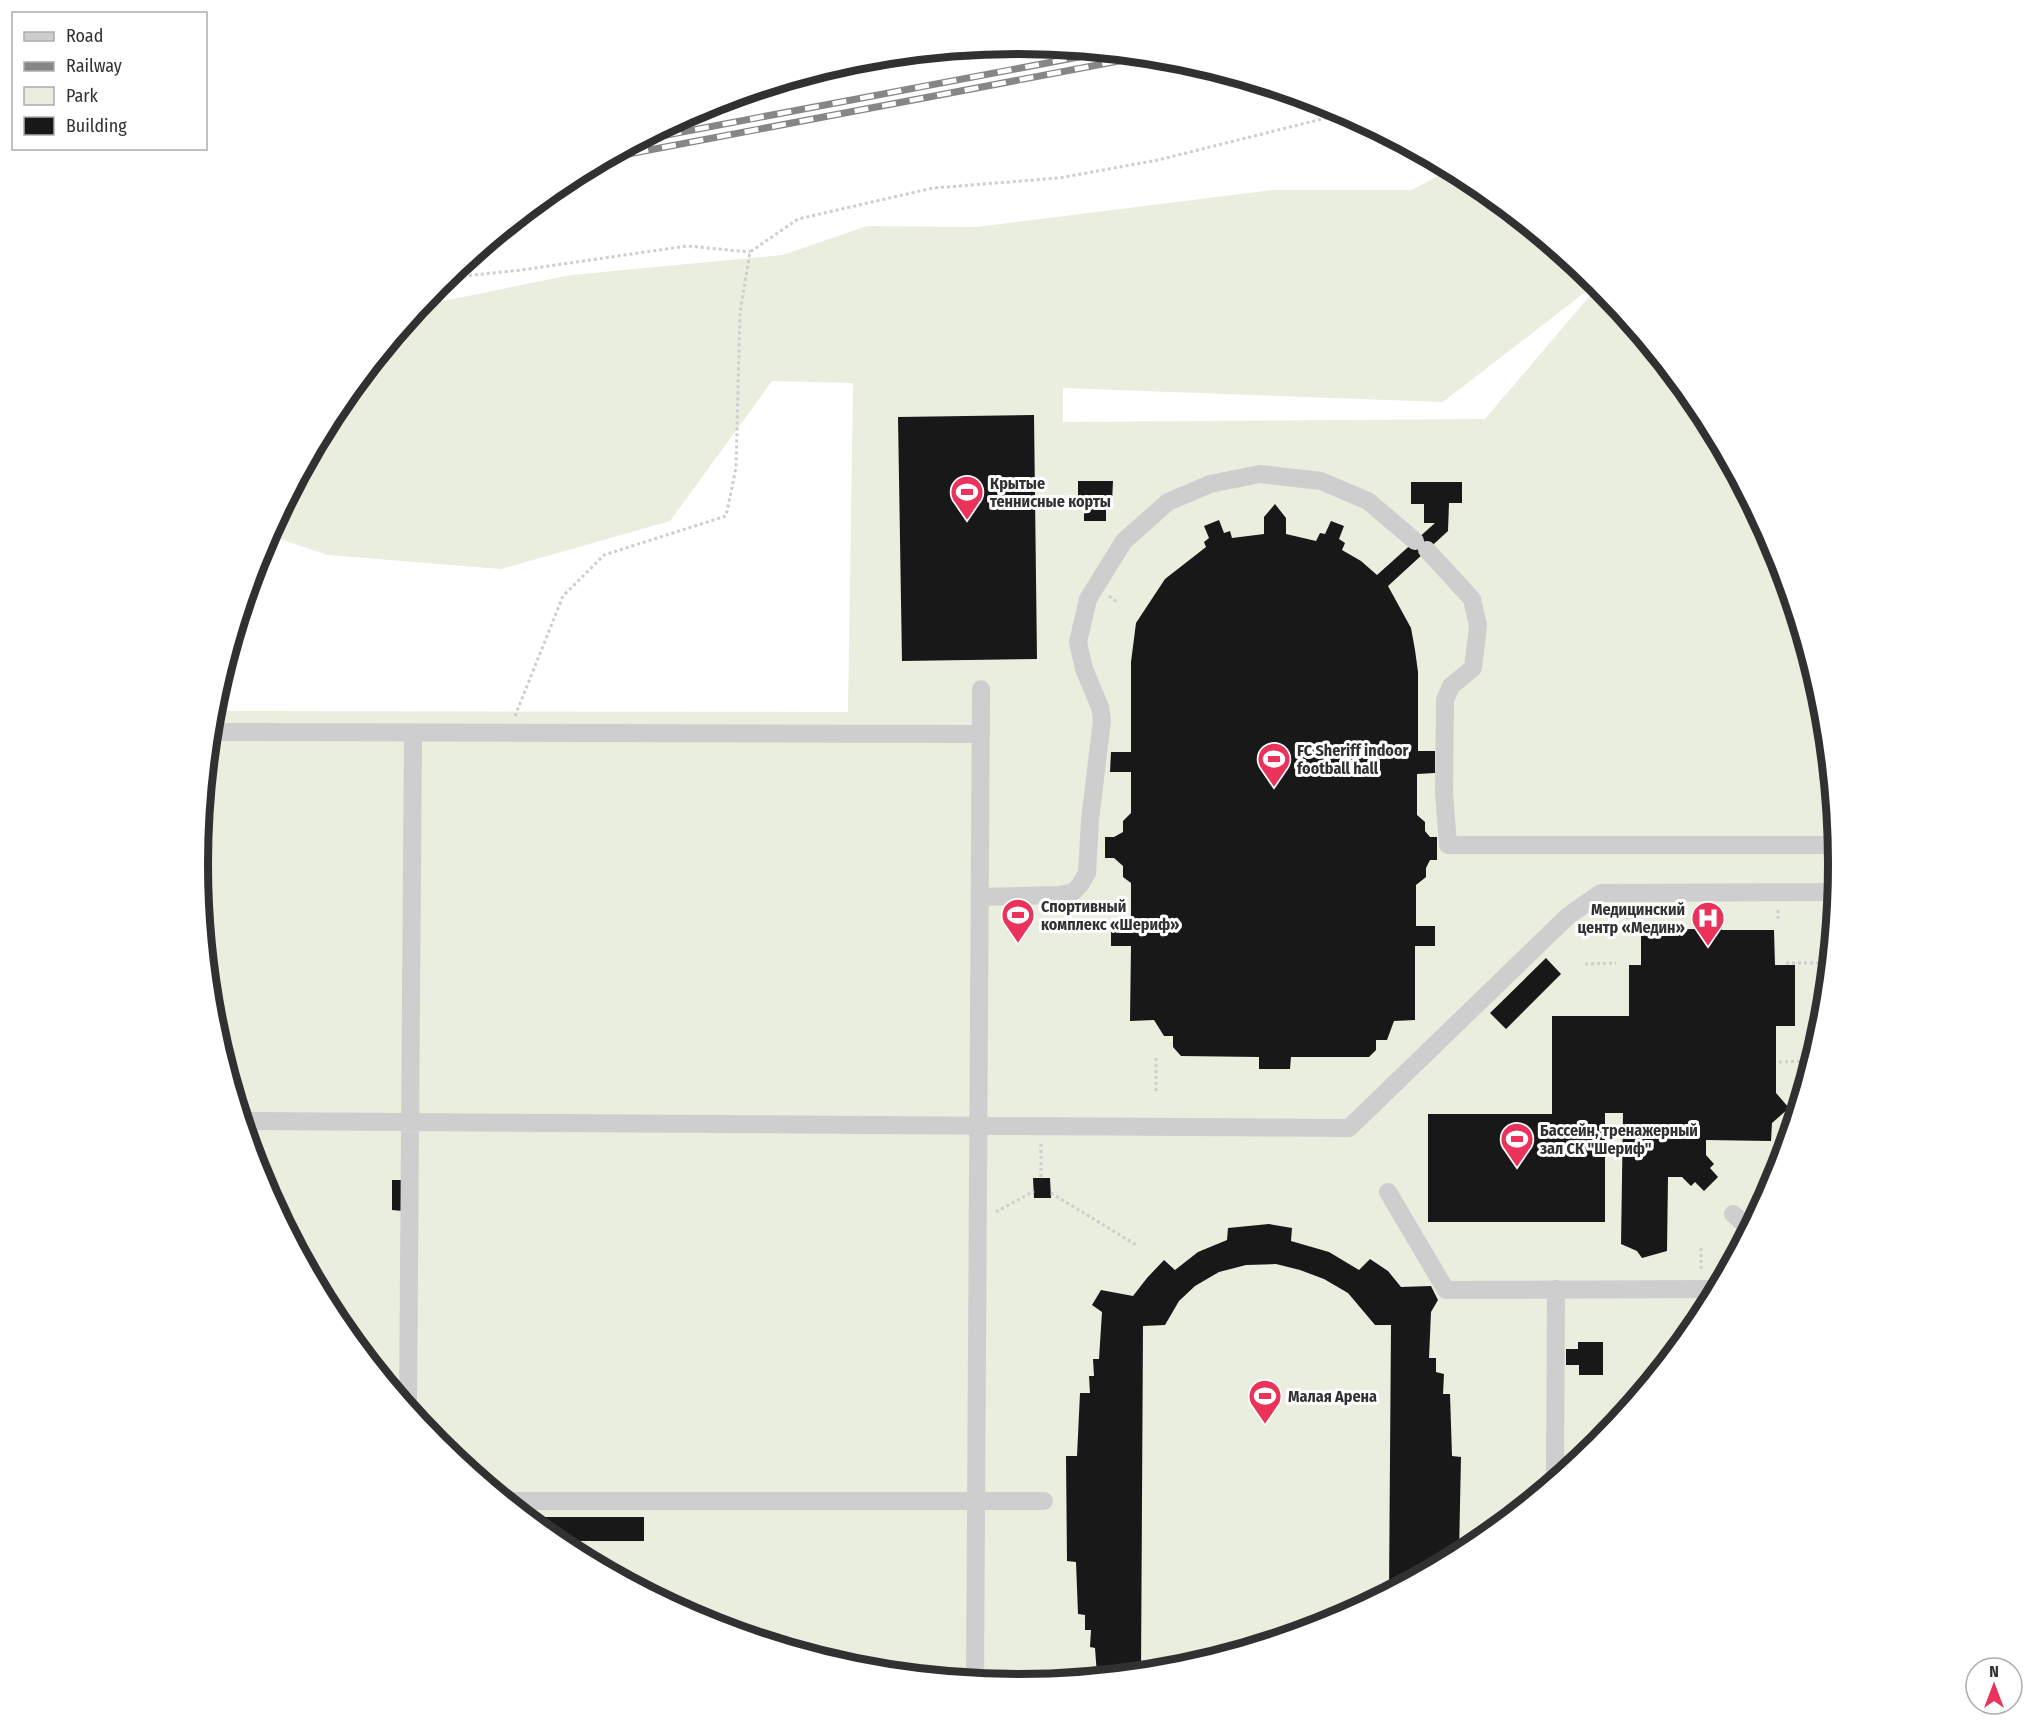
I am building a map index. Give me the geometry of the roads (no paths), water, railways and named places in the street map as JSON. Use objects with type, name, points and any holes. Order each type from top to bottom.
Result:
[{"type":"street","points":[[980,897],[1060,895],[1073,892],[1080,885],[1087,873],[1090,820],[1102,720],[1100,706],[1084,669],[1078,642],[1088,599],[1124,541],[1168,502],[1209,484],[1260,474],[1320,482],[1368,501],[1421,545],[1472,599],[1478,626],[1473,668],[1451,686],[1445,700],[1444,794],[1448,845],[1827,845]]},
{"type":"street","points":[[975,1672],[981,689]]},
{"type":"street","points":[[219,732],[981,734]]},
{"type":"street","points":[[408,1397],[413,733]]},
{"type":"street","points":[[250,1121],[1349,1128],[1568,916],[1601,893],[1827,892]]},
{"type":"street","points":[[1388,1192],[1446,1290],[1707,1289]]},
{"type":"street","points":[[1733,1214],[1743,1223]]},
{"type":"street","points":[[1556,1289],[1556,1469]]},
{"type":"street","points":[[518,1501],[1044,1501]]},
{"type":"railway","points":[[667,135],[1080,57]]},
{"type":"railway","points":[[631,153],[1120,61]]},
{"type":"place","name":"Крытые теннисные корты","points":[[967,521]]},
{"type":"place","name":"FC Sheriff indoor football hall","points":[[1274,788]]},
{"type":"place","name":"Спортивный комплекс «Шериф»","points":[[1018,944]]},
{"type":"place","name":"Медицинский центр «Медин»","points":[[1708,947]]},
{"type":"place","name":"Бассейн, тренажерный зал СК \"Шериф\"","points":[[1517,1168]]},
{"type":"place","name":"Малая Арена","points":[[1265,1425]]}]
